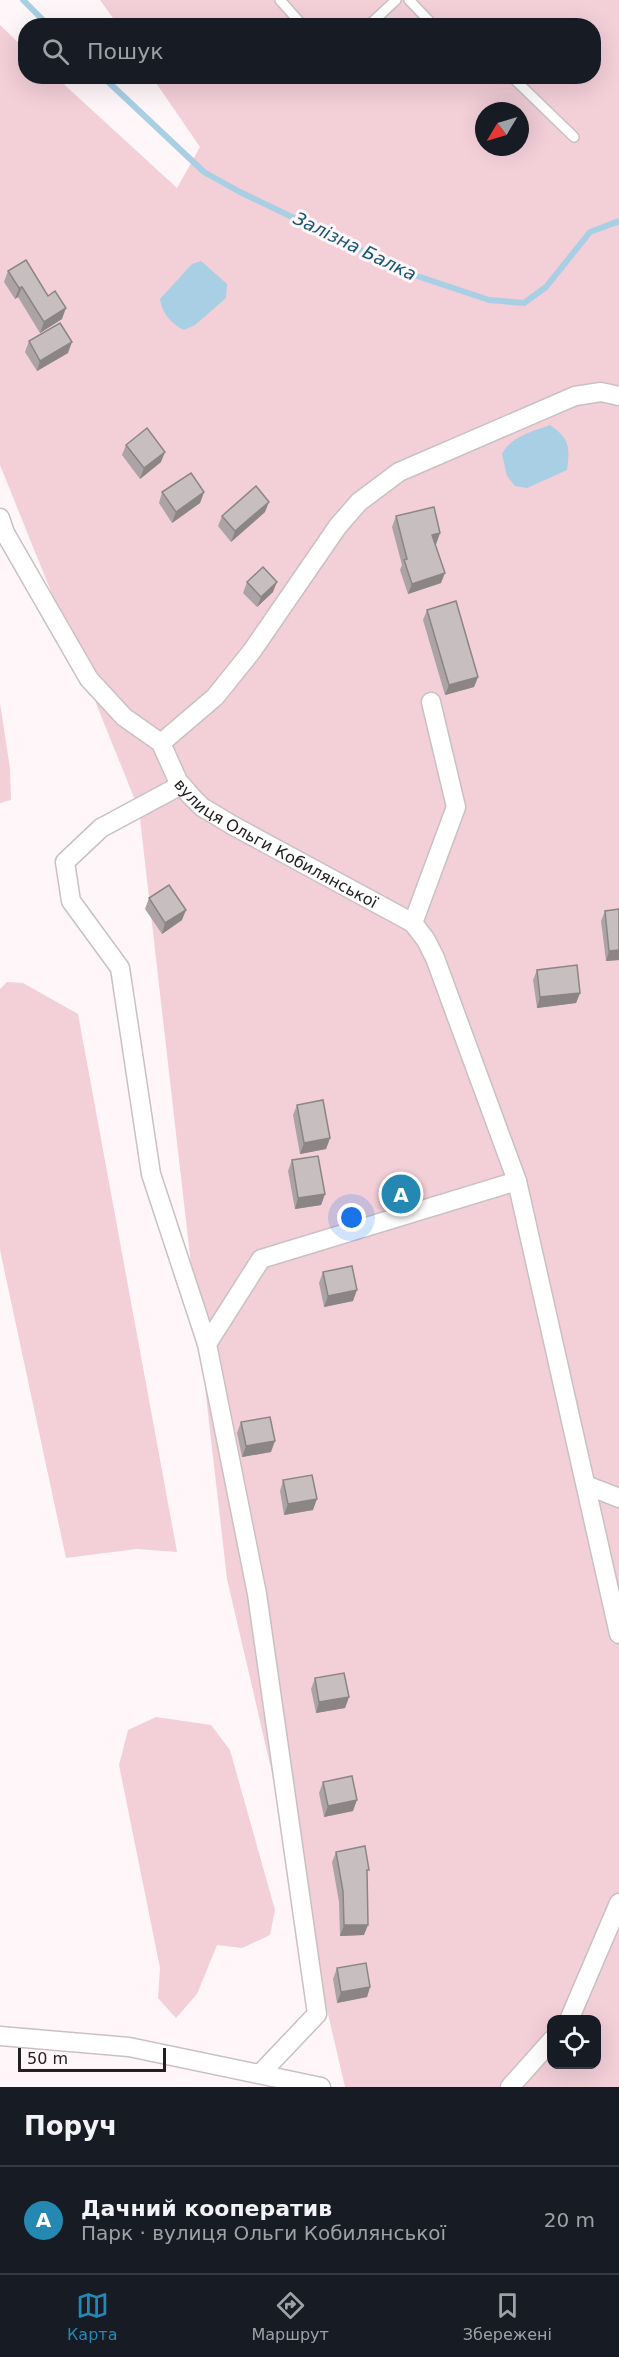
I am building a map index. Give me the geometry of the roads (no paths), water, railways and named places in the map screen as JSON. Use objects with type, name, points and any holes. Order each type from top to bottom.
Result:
[{"type":"street","points":[[161,743],[215,697],[252,651],[338,526],[359,502],[378,487],[399,472],[575,396],[601,392],[619,396]]},
{"type":"street","name":"вулиця Ольги Кобилянської","points":[[0,518],[5,533],[89,680],[124,717],[161,743],[181,785],[202,807],[413,924],[426,940],[435,958],[517,1181],[619,1634]]},
{"type":"street","points":[[413,924],[456,807],[431,702]]},
{"type":"street","points":[[181,785],[102,828],[65,862],[71,901],[120,968],[151,1174],[207,1344],[257,1594],[317,2014],[260,2074]]},
{"type":"street","points":[[207,1344],[261,1258],[517,1181]]},
{"type":"street","points":[[586,1485],[619,1498]]},
{"type":"street","points":[[571,2015],[619,1903]]},
{"type":"street","points":[[0,2036],[129,2047],[321,2087]]},
{"type":"street","points":[[510,2087],[547,2046]]},
{"type":"lane","points":[[280,0],[296,18]]},
{"type":"lane","points":[[377,18],[396,0]]},
{"type":"lane","points":[[409,0],[426,18]]},
{"type":"lane","points":[[519,84],[574,137]]},
{"type":"water","points":[[201,261],[227,284],[226,298],[195,325],[184,330],[168,318],[160,299],[192,264]]},
{"type":"water","points":[[550,425],[562,435],[567,444],[567,470],[527,488],[515,486],[507,476],[502,454],[516,439]]},
{"type":"waterway","name":"Залізна Балка","points":[[23,0],[41,18]]},
{"type":"waterway","name":"Залізна Балка","points":[[110,84],[204,172],[240,192],[411,274],[489,300],[524,303],[546,287],[590,232],[619,221]]},
{"type":"place","name":"Дачний кооператив","points":[[401,1194]]}]
